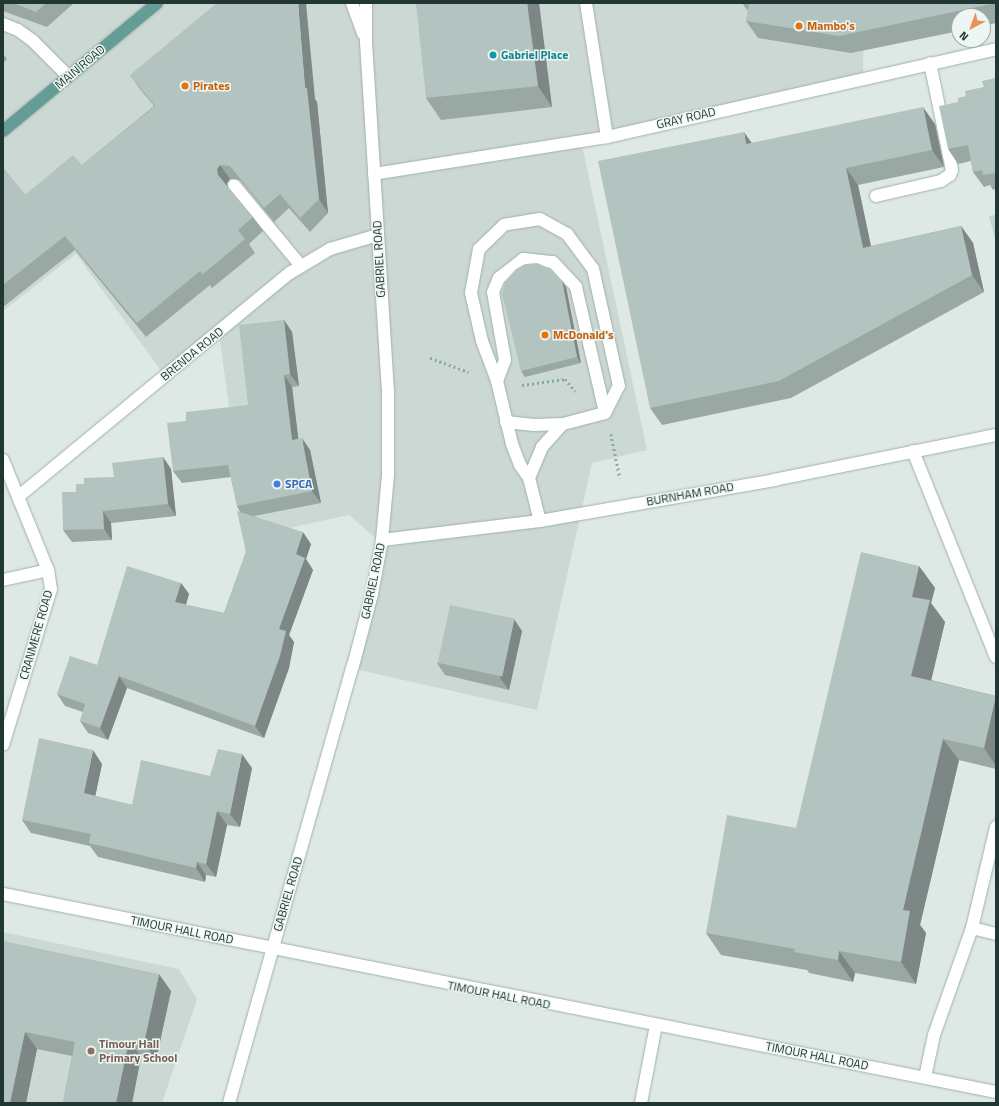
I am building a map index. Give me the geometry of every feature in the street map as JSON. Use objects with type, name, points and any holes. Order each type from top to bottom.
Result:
[{"type":"main road","name":"MAIN ROAD","points":[[3,131],[157,3]]},
{"type":"street","name":"GABRIEL ROAD","points":[[352,3],[366,42]]},
{"type":"street","name":"GABRIEL ROAD","points":[[229,1103],[353,666],[372,594],[382,540],[388,475],[388,399],[366,42],[366,3]]},
{"type":"street","points":[[586,3],[607,137]]},
{"type":"street","points":[[3,24],[18,30],[33,41],[68,76]]},
{"type":"street","name":"GRAY ROAD","points":[[374,174],[607,137],[996,48]]},
{"type":"street","points":[[876,196],[941,181],[950,175],[952,170],[930,63]]},
{"type":"street","points":[[234,185],[301,266]]},
{"type":"street","points":[[506,422],[532,425],[563,424],[605,413],[619,386],[593,269],[567,234],[540,219],[504,225],[479,249],[471,293],[482,341],[497,381],[506,422],[520,465],[529,478],[540,521]]},
{"type":"street","name":"BRENDA ROAD","points":[[19,496],[301,266],[330,249],[378,235]]},
{"type":"street","points":[[497,381],[505,360],[493,292],[499,278],[523,259],[552,262],[576,287],[605,413]]},
{"type":"street","points":[[529,478],[542,448],[563,424]]},
{"type":"street","name":"BURNHAM ROAD","points":[[382,540],[540,521],[774,480],[996,435]]},
{"type":"street","points":[[913,451],[996,657]]},
{"type":"street","name":"CRANMERE ROAD","points":[[3,744],[51,589],[48,570],[19,496],[4,467]]},
{"type":"street","points":[[3,580],[48,570]]},
{"type":"street","points":[[925,1077],[934,1035],[972,928],[996,827]]},
{"type":"street","name":"TIMOUR HALL ROAD","points":[[3,894],[272,949],[996,1092]]},
{"type":"street","points":[[972,928],[996,934]]},
{"type":"street","points":[[641,1103],[656,1025]]},
{"type":"path","points":[[430,358],[472,373]]},
{"type":"path","points":[[515,386],[565,379],[580,396]]},
{"type":"path","points":[[610,428],[620,478]]},
{"type":"shaded area","points":[[3,3],[864,3],[863,77],[581,140],[647,450],[592,463],[537,710],[350,668],[380,542],[349,515],[247,537],[219,333],[165,376],[76,254],[3,311]]},
{"type":"shaded area","name":"Timour Hall Primary School","points":[[3,932],[179,969],[197,999],[162,1103],[3,1103]]},
{"type":"green space","points":[[996,215],[996,242],[989,216]]},
{"type":"building","points":[[13,3],[46,3],[36,12]]},
{"type":"building","points":[[217,3],[298,3],[305,88],[307,88],[319,199],[300,218],[280,194],[264,208],[230,166],[220,165],[217,169],[218,175],[253,217],[238,230],[245,239],[203,274],[200,271],[137,323],[65,236],[3,285],[3,168],[25,195],[73,155],[82,165],[155,106],[130,75]]},
{"type":"building","name":"Gabriel Place","points":[[416,3],[527,3],[538,86],[426,98]]},
{"type":"building","points":[[744,3],[996,3],[972,8],[951,8],[951,12],[839,36],[746,21],[749,4]]},
{"type":"building","points":[[996,78],[996,173],[983,175],[982,170],[973,172],[968,145],[948,149],[939,106],[958,102],[958,98],[966,96],[965,91],[984,87],[982,81]]},
{"type":"building","points":[[923,107],[932,150],[846,168],[863,248],[961,226],[972,275],[779,381],[650,408],[598,161],[744,132],[746,144]]},
{"type":"building","name":"McDonald's","points":[[537,263],[549,268],[562,281],[577,357],[521,371],[502,294],[506,280],[516,269],[525,264]]},
{"type":"building","points":[[284,320],[290,374],[284,375],[292,440],[302,438],[312,491],[237,506],[228,465],[173,471],[167,423],[186,421],[186,412],[248,405],[239,325]]},
{"type":"building","points":[[163,457],[168,504],[103,511],[104,529],[63,530],[62,492],[76,492],[76,484],[84,484],[84,478],[114,477],[112,463]]},
{"type":"building","points":[[237,511],[303,532],[296,554],[305,558],[279,629],[286,631],[280,656],[255,726],[119,676],[100,728],[80,721],[85,704],[57,694],[70,656],[97,665],[127,566],[181,583],[175,602],[224,613],[246,552]]},
{"type":"building","points":[[861,552],[919,566],[912,597],[930,600],[911,676],[996,696],[984,748],[943,739],[903,910],[910,911],[901,962],[839,951],[838,960],[794,952],[795,949],[706,933],[727,815],[796,828]]},
{"type":"building","points":[[450,605],[515,619],[502,676],[438,663]]},
{"type":"building","points":[[39,738],[93,750],[84,793],[132,805],[141,760],[210,776],[218,749],[242,754],[230,814],[217,811],[206,864],[197,862],[196,868],[89,843],[91,834],[22,820]]},
{"type":"building","name":"Timour Hall Primary School","points":[[3,941],[159,974],[144,1043],[129,1040],[116,1103],[63,1103],[75,1042],[25,1032],[10,1103],[3,1103]]},
{"type":"place","name":"Mambo's","points":[[799,26]]},
{"type":"place","name":"Gabriel Place","points":[[493,55]]},
{"type":"place","name":"Pirates","points":[[185,86]]},
{"type":"place","name":"McDonald's","points":[[545,335]]},
{"type":"place","name":"SPCA","points":[[277,484]]},
{"type":"place","name":"Timour Hall Primary School","points":[[91,1051]]}]
